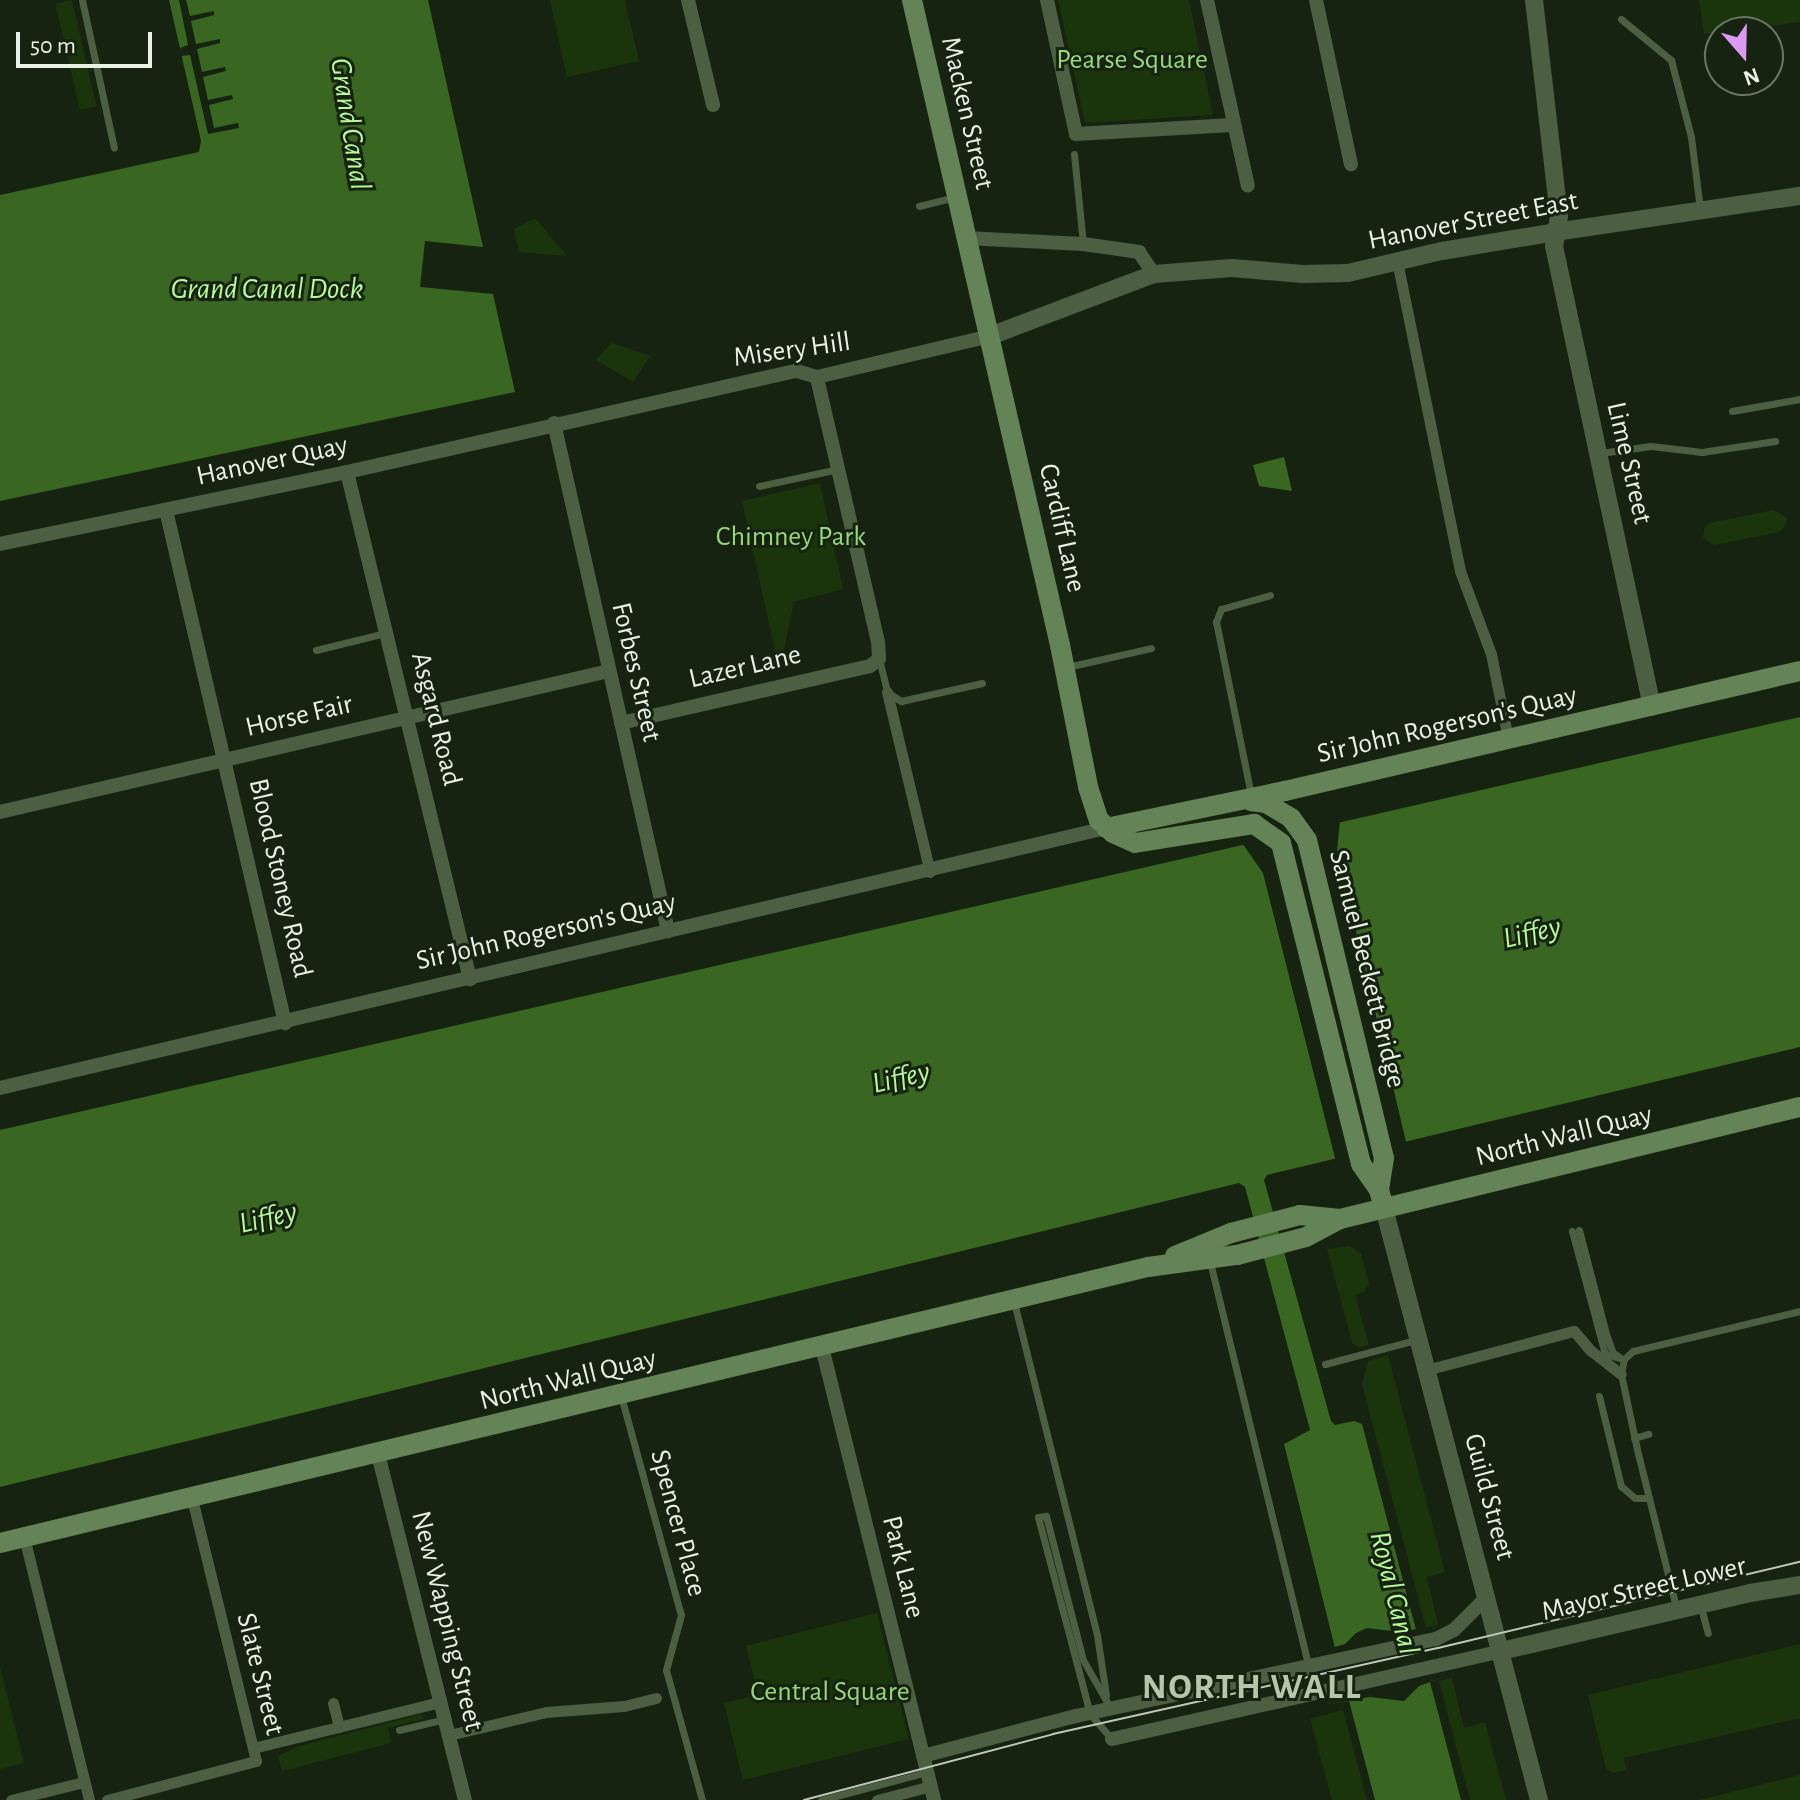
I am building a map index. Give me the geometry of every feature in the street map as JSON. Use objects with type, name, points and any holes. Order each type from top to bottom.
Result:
[{"type":"main road","name":"Macken Street","points":[[912,0],[967,238]]},
{"type":"main road","name":"Cardiff Lane","points":[[967,238],[1065,668],[1088,787],[1099,820],[1106,828]]},
{"type":"main road","name":"Sir John Rogerson's Quay","points":[[1106,828],[1652,707],[1800,671]]},
{"type":"main road","name":"Samuel Beckett Bridge","points":[[1247,798],[1277,808],[1301,829],[1315,866],[1384,1158],[1381,1199]]},
{"type":"main road","name":"Samuel Beckett Bridge","points":[[1106,828],[1124,839],[1142,843],[1254,824],[1272,836],[1284,852],[1361,1164],[1381,1199]]},
{"type":"main road","name":"North Wall Quay","points":[[0,1543],[1148,1267],[1237,1255],[1306,1237],[1381,1199],[1800,1107]]},
{"type":"main road","name":"North Wall Quay","points":[[1148,1267],[1231,1233],[1300,1215],[1340,1219]]},
{"type":"street","points":[[688,0],[713,105]]},
{"type":"street","points":[[1047,0],[1076,134],[1232,125]]},
{"type":"street","points":[[1207,0],[1232,125],[1248,186]]},
{"type":"street","points":[[1316,0],[1351,164]]},
{"type":"street","name":"Lime Street","points":[[1534,0],[1559,216],[1554,246],[1652,707]]},
{"type":"street","name":"Hanover Street East","points":[[990,336],[1154,274],[1232,268],[1326,274],[1555,232],[1800,196]]},
{"type":"street","points":[[967,238],[1083,244],[1139,252],[1145,255],[1154,274]]},
{"type":"street","points":[[1397,261],[1460,571],[1491,654],[1508,738]]},
{"type":"street","name":"Misery Hill","points":[[554,423],[797,371],[817,377],[990,336]]},
{"type":"street","points":[[817,377],[878,642],[879,659]]},
{"type":"street","name":"Hanover Quay","points":[[0,544],[347,472],[554,423]]},
{"type":"street","name":"Forbes Street","points":[[554,423],[668,931]]},
{"type":"street","name":"Asgard Road","points":[[347,472],[410,718],[470,979]]},
{"type":"street","name":"Blood Stoney Road","points":[[166,510],[285,1023]]},
{"type":"street","name":"Lazer Lane","points":[[621,723],[870,666],[879,659]]},
{"type":"street","name":"Horse Fair","points":[[0,812],[609,671]]},
{"type":"street","points":[[887,692],[930,872]]},
{"type":"street","name":"Sir John Rogerson's Quay","points":[[1,1084],[285,1023],[1106,828]]},
{"type":"street","name":"Guild Street","points":[[1381,1199],[1539,1800]]},
{"type":"street","points":[[1426,1370],[1574,1331],[1590,1350],[1621,1374]]},
{"type":"street","name":"Park Lane","points":[[822,1347],[931,1786]]},
{"type":"street","name":"New Wapping Street","points":[[378,1454],[465,1800]]},
{"type":"street","name":"Slate Street","points":[[107,1800],[256,1761],[191,1495]]},
{"type":"street","points":[[24,1537],[89,1800]]},
{"type":"street","name":"Mayor Street Lower","points":[[1501,1651],[1586,1638],[1676,1609],[1800,1585]]},
{"type":"street","points":[[923,1756],[1090,1714],[1109,1703],[1314,1666],[1436,1639],[1454,1630],[1486,1598]]},
{"type":"street","points":[[1112,1739],[1501,1651]]},
{"type":"street","points":[[449,1735],[546,1712],[624,1706],[656,1698]]},
{"type":"street","points":[[253,1748],[440,1702]]},
{"type":"street","points":[[333,1703],[339,1727]]},
{"type":"street","points":[[11,1800],[84,1782]]},
{"type":"street","points":[[877,1800],[931,1786]]},
{"type":"lane","points":[[82,0],[114,148]]},
{"type":"lane","points":[[1621,19],[1671,60],[1691,137],[1700,209]]},
{"type":"lane","points":[[1074,154],[1083,244]]},
{"type":"lane","points":[[919,206],[958,197]]},
{"type":"lane","points":[[1732,411],[1800,399]]},
{"type":"lane","points":[[1598,454],[1651,446],[1702,452],[1775,441]]},
{"type":"lane","points":[[759,486],[838,469]]},
{"type":"lane","points":[[1247,798],[1216,622],[1221,609],[1270,595]]},
{"type":"lane","points":[[316,650],[388,633]]},
{"type":"lane","points":[[1065,668],[1151,648]]},
{"type":"lane","points":[[879,659],[887,692],[896,700],[906,701],[982,683]]},
{"type":"lane","points":[[1576,1231],[1605,1354],[1624,1359]]},
{"type":"lane","points":[[1209,1259],[1321,1693]]},
{"type":"lane","points":[[1013,1300],[1097,1635],[1109,1703]]},
{"type":"lane","points":[[1676,1609],[1634,1438],[1621,1374],[1624,1359],[1633,1351],[1800,1311]]},
{"type":"lane","points":[[1325,1364],[1418,1340]]},
{"type":"lane","name":"Spencer Place","points":[[621,1396],[681,1615],[666,1670],[702,1800]]},
{"type":"lane","points":[[1599,1396],[1621,1486],[1635,1498],[1649,1498]]},
{"type":"lane","points":[[1634,1438],[1648,1434]]},
{"type":"lane","points":[[1109,1703],[1083,1660],[1045,1526],[1090,1714],[1112,1739]]},
{"type":"lane","points":[[1700,1604],[1708,1633]]},
{"type":"lane","points":[[399,1730],[445,1719]]},
{"type":"lane","points":[[821,1800],[931,1786]]},
{"type":"green space","points":[[72,0],[97,106],[80,110],[55,4]]},
{"type":"green space","points":[[550,0],[625,0],[639,61],[567,77]]},
{"type":"green space","name":"Pearse Square","points":[[1058,0],[1189,0],[1213,115],[1085,123]]},
{"type":"green space","points":[[1699,0],[1800,0],[1800,22],[1784,24],[1784,16],[1704,16],[1704,34]]},
{"type":"green space","points":[[535,218],[567,256],[519,252],[514,229]]},
{"type":"green space","points":[[611,343],[650,356],[633,382],[596,360]]},
{"type":"green space","name":"Chimney Park","points":[[820,483],[843,589],[794,602],[782,659],[777,660],[742,501]]},
{"type":"green space","points":[[1774,510],[1787,518],[1785,527],[1779,532],[1714,545],[1703,538],[1704,528],[1710,523]]},
{"type":"green space","points":[[1350,1246],[1361,1254],[1369,1284],[1364,1292],[1355,1295],[1369,1345],[1360,1348],[1352,1343],[1327,1249]]},
{"type":"green space","points":[[1388,1355],[1445,1572],[1427,1577],[1438,1625],[1426,1628],[1362,1384],[1368,1361]]},
{"type":"green space","name":"Central Square","points":[[877,1613],[909,1739],[743,1780],[724,1703],[758,1695],[746,1646]]},
{"type":"green space","points":[[1800,1644],[1800,1718],[1624,1758],[1626,1770],[1614,1773],[1606,1769],[1588,1695]]},
{"type":"green space","points":[[0,1667],[24,1763],[0,1769]]},
{"type":"green space","points":[[1452,1678],[1464,1728],[1485,1722],[1506,1800],[1470,1800],[1439,1681]]},
{"type":"green space","points":[[1343,1710],[1367,1800],[1332,1800],[1310,1719]]},
{"type":"green space","points":[[422,1714],[424,1719],[388,1728],[391,1743],[282,1771],[278,1756],[300,1746]]},
{"type":"green space","points":[[1800,1775],[1800,1800],[1699,1800]]},
{"type":"water","name":"Grand Canal Dock","points":[[169,0],[428,0],[483,247],[425,241],[420,287],[493,294],[515,392],[0,501],[0,195],[199,152],[201,141]]},
{"type":"water","points":[[1284,457],[1292,491],[1259,486],[1253,465]]},
{"type":"water","points":[[1800,717],[1800,1047],[1267,1175],[1264,1180],[1331,1421],[1335,1425],[1354,1421],[1362,1424],[1416,1630],[1433,1626],[1444,1677],[1430,1682],[1461,1800],[1375,1800],[1349,1701],[1330,1704],[1317,1652],[1335,1648],[1284,1444],[1310,1430],[1245,1187],[1239,1183],[0,1487],[0,1130]]},
{"type":"pier","points":[[179,0],[186,0],[190,16],[214,11],[214,15],[191,21],[196,44],[220,39],[220,43],[197,49],[202,72],[225,67],[226,71],[203,77],[208,100],[232,95],[233,99],[209,105],[214,128],[238,123],[239,128],[208,134],[190,55],[181,56],[180,48],[188,45]]},
{"type":"pier","points":[[1340,820],[1337,851],[1407,1146],[1336,1162],[1263,873],[1242,843]]},
{"type":"pier","points":[[1433,1626],[1444,1677],[1419,1686],[1404,1701],[1370,1697],[1330,1704],[1317,1652],[1345,1644],[1356,1633],[1367,1628],[1400,1632]]},
{"type":"tram line","points":[[804,1800],[1053,1734],[1438,1648],[1800,1562]]},
{"type":"district","name":"NORTH WALL","points":[[1252,1688]]},
{"type":"water label","name":"Grand Canal","points":[[350,124]]},
{"type":"water label","name":"Liffey","points":[[1532,933]]},
{"type":"water label","name":"Liffey","points":[[901,1078]]},
{"type":"water label","name":"Liffey","points":[[268,1218]]},
{"type":"water label","name":"Royal Canal","points":[[1394,1593]]}]
